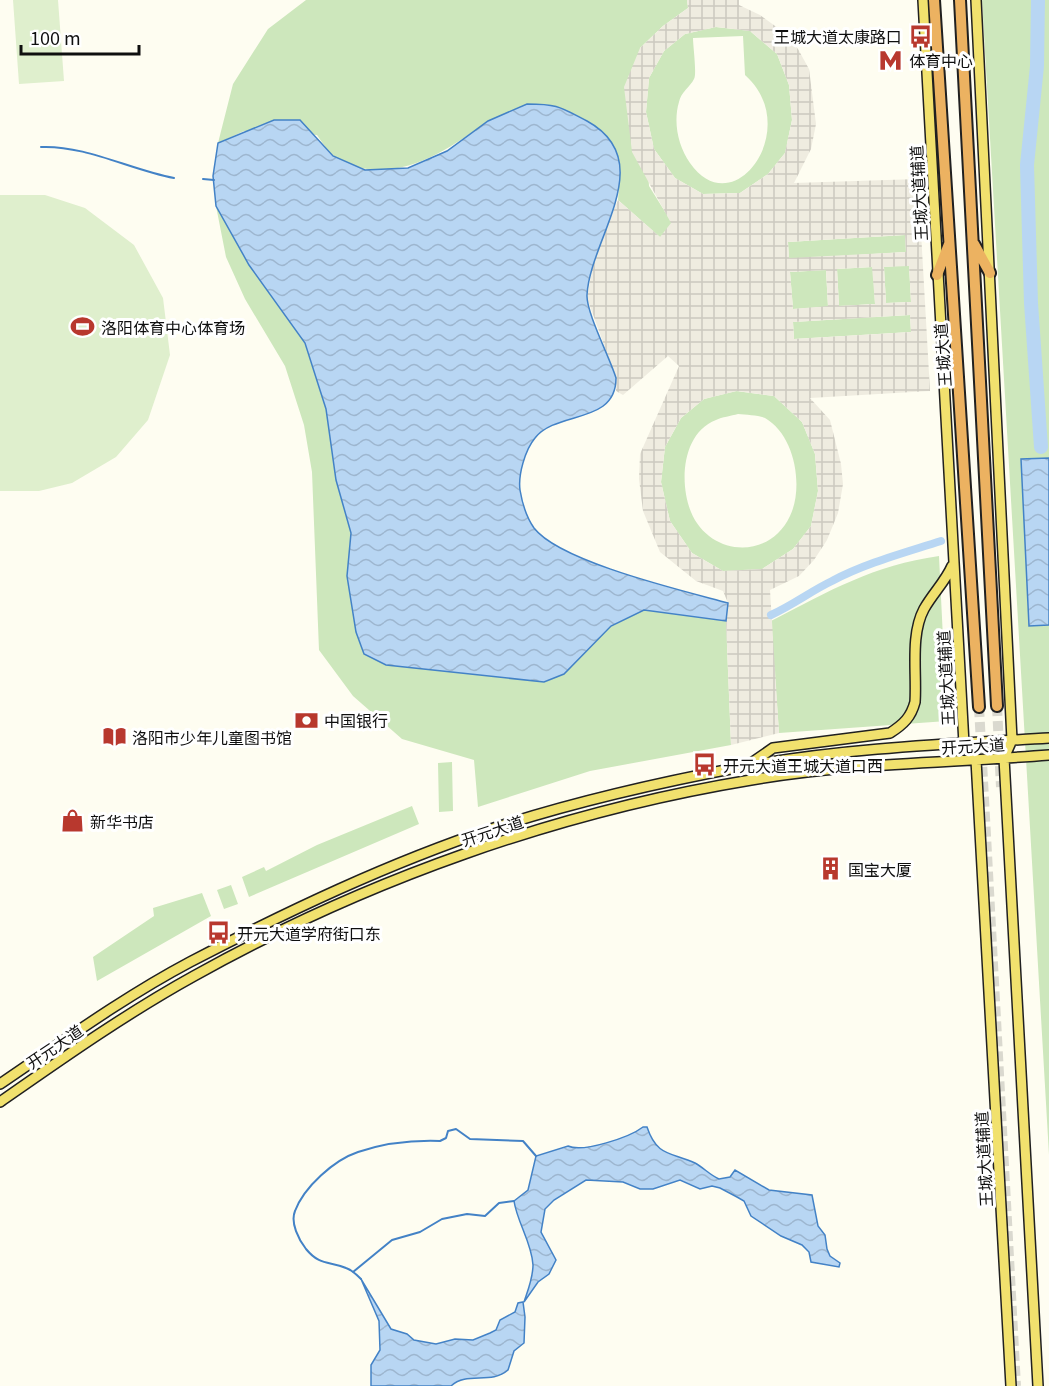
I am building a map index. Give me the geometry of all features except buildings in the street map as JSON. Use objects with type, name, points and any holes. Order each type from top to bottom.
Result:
[{"type":"highway","name":"王城大道","points":[[934,0],[979,707]]},
{"type":"highway","points":[[960,0],[997,706]]},
{"type":"highway","points":[[973,240],[990,273]]},
{"type":"highway","points":[[937,275],[950,241]]},
{"type":"main road","name":"王城大道辅道","points":[[923,0],[964,744],[976,760],[1011,1386]]},
{"type":"main road","points":[[976,0],[1012,740],[1004,759],[1038,1386]]},
{"type":"main road","points":[[748,766],[772,748],[890,733],[905,722],[912,714],[915,702],[920,619],[928,603],[944,585],[953,564]]},
{"type":"main road","name":"开元大道","points":[[0,1084],[85,1026],[188,963],[390,866],[495,828],[619,793],[748,766],[840,753],[1049,738]]},
{"type":"main road","name":"开元大道","points":[[0,1101],[92,1038],[195,975],[396,879],[499,841],[622,806],[751,780],[841,767],[1049,755]]},
{"type":"green space","points":[[13,0],[58,0],[64,81],[19,84]]},
{"type":"green space","points":[[306,0],[687,0],[688,8],[663,26],[640,48],[649,186],[672,223],[661,238],[618,200],[620,173],[488,121],[434,155],[396,169],[376,170],[355,166],[332,155],[317,135],[244,131],[218,143],[233,84],[268,29]]},
{"type":"green space","points":[[982,0],[1049,0],[1049,1155]]},
{"type":"green space","points":[[716,27],[750,31],[777,54],[789,85],[792,120],[785,153],[768,174],[740,193],[703,194],[675,178],[654,149],[646,112],[649,78],[664,51],[685,34]],"holes":[[[743,36],[745,75],[761,96],[767,120],[765,142],[756,162],[742,177],[725,183],[707,179],[686,156],[680,142],[676,118],[680,98],[695,76],[693,38]]]},
{"type":"green space","name":"洛阳体育中心体育场","points":[[0,195],[45,195],[85,208],[134,245],[163,298],[170,355],[148,420],[116,457],[72,483],[39,491],[0,491]]},
{"type":"green space","points":[[216,206],[249,265],[305,343],[326,409],[336,480],[351,533],[347,576],[386,665],[544,682],[564,674],[611,626],[644,610],[726,621],[731,745],[590,771],[478,807],[474,760],[402,739],[353,696],[319,650],[312,472],[304,425],[285,366],[245,299],[226,257]]},
{"type":"green space","points":[[905,235],[906,252],[789,259],[788,242]]},
{"type":"green space","points":[[909,265],[911,302],[886,303],[884,267]]},
{"type":"green space","points":[[873,267],[875,304],[839,306],[837,269]]},
{"type":"green space","points":[[826,270],[828,307],[793,309],[790,272]]},
{"type":"green space","points":[[910,315],[911,332],[794,339],[793,322]]},
{"type":"green space","points":[[736,391],[774,396],[802,422],[815,454],[818,491],[811,526],[793,549],[762,569],[723,571],[692,553],[670,521],[661,482],[665,447],[681,418],[704,399]],"holes":[[[738,414],[765,418],[775,426],[784,436],[790,449],[796,477],[794,504],[790,516],[780,531],[768,541],[754,546],[739,547],[711,538],[700,527],[691,512],[685,487],[686,460],[696,436],[705,426],[716,420]]]},
{"type":"green space","points":[[939,556],[947,721],[779,733],[771,621],[852,581],[893,566]]},
{"type":"green space","points":[[452,762],[453,811],[439,812],[438,763]]},
{"type":"green space","points":[[412,806],[419,824],[249,897],[242,877],[264,867],[266,871],[317,845]]},
{"type":"green space","points":[[231,885],[238,904],[224,909],[217,890]]},
{"type":"green space","points":[[202,893],[211,916],[97,981],[93,957],[154,916],[153,908]]},
{"type":"shaded area","points":[[687,0],[739,0],[739,5],[760,15],[782,31],[798,49],[809,69],[816,124],[811,149],[794,183],[918,179],[930,391],[810,398],[830,420],[841,464],[843,484],[838,513],[827,540],[814,560],[799,576],[770,590],[779,733],[731,745],[726,621],[728,603],[723,591],[696,581],[660,552],[643,511],[639,479],[640,454],[679,366],[668,356],[623,395],[616,391],[616,378],[587,298],[595,254],[618,200],[660,237],[671,223],[632,152],[624,87],[640,48],[663,26],[688,8]],"holes":[[[716,27],[750,31],[777,54],[789,85],[792,120],[785,153],[768,174],[740,193],[703,194],[675,178],[654,149],[646,112],[649,78],[664,51],[685,34]],[[905,235],[906,252],[789,258],[788,242]],[[909,266],[911,302],[886,303],[884,267]],[[872,267],[875,304],[839,306],[837,269]],[[826,270],[828,306],[793,309],[790,272]],[[910,315],[911,332],[794,339],[793,322]],[[737,391],[774,396],[802,422],[815,454],[818,491],[811,526],[793,549],[762,569],[723,571],[692,553],[670,521],[661,482],[665,447],[681,418],[704,399]]]},
{"type":"water","points":[[527,104],[564,109],[587,121],[608,138],[618,157],[620,179],[616,202],[591,273],[587,295],[594,323],[616,378],[613,393],[606,403],[596,410],[545,429],[531,443],[520,477],[520,490],[527,515],[534,528],[548,540],[595,564],[728,603],[726,621],[644,610],[611,626],[564,674],[544,682],[386,665],[364,654],[356,632],[347,576],[351,533],[336,480],[326,409],[305,343],[249,265],[216,206],[213,176],[218,143],[274,120],[300,120],[333,156],[365,170],[408,168],[447,151],[488,121]]},
{"type":"water","points":[[1049,458],[1049,625],[1029,626],[1021,459]]},
{"type":"water","points":[[647,1127],[660,1149],[695,1163],[719,1179],[730,1177],[735,1170],[769,1190],[812,1195],[818,1226],[825,1235],[830,1256],[840,1263],[839,1267],[811,1262],[809,1252],[802,1245],[781,1236],[751,1216],[744,1201],[720,1188],[712,1186],[700,1189],[680,1180],[653,1189],[640,1189],[623,1182],[586,1180],[554,1200],[545,1209],[541,1232],[556,1260],[549,1274],[538,1282],[524,1302],[533,1265],[514,1201],[528,1190],[536,1156],[568,1146],[575,1148],[595,1146],[628,1135]]},
{"type":"water","points":[[361,1279],[391,1329],[407,1334],[414,1340],[436,1344],[455,1339],[473,1340],[490,1333],[496,1330],[500,1320],[515,1312],[518,1303],[523,1302],[524,1343],[514,1351],[508,1370],[494,1377],[464,1379],[451,1386],[371,1386],[371,1365],[380,1350],[379,1321]]},
{"type":"waterway","points":[[1038,0],[1037,66],[1027,165],[1031,303],[1041,447]]},
{"type":"waterway","points":[[41,147],[74,150],[174,178]]},
{"type":"waterway","points":[[203,179],[214,180]]},
{"type":"waterway","points":[[771,615],[858,569],[941,541]]},
{"type":"waterway","points":[[361,1279],[348,1269],[316,1258],[306,1249],[294,1226],[295,1211],[305,1193],[339,1161],[358,1152],[388,1144],[440,1141],[446,1138],[448,1131],[456,1129],[470,1139],[523,1141],[536,1156]]},
{"type":"waterway","points":[[353,1272],[392,1240],[420,1232],[442,1219],[467,1214],[485,1216],[499,1203],[514,1201]]},
{"type":"tunnel","points":[[997,706],[1001,787]]},
{"type":"tunnel","points":[[979,707],[1016,1386]]},
{"type":"place","name":"王城大道太康路口","points":[[920,36]]},
{"type":"place","name":"体育中心","points":[[891,60]]},
{"type":"place","name":"洛阳体育中心体育场","points":[[83,327]]},
{"type":"place","name":"中国银行","points":[[306,720]]},
{"type":"place","name":"洛阳市少年儿童图书馆","points":[[114,737]]},
{"type":"place","name":"开元大道王城大道口西","points":[[705,765]]},
{"type":"place","name":"新华书店","points":[[72,821]]},
{"type":"place","name":"国宝大厦","points":[[830,869]]},
{"type":"place","name":"开元大道学府街口东","points":[[219,933]]}]
